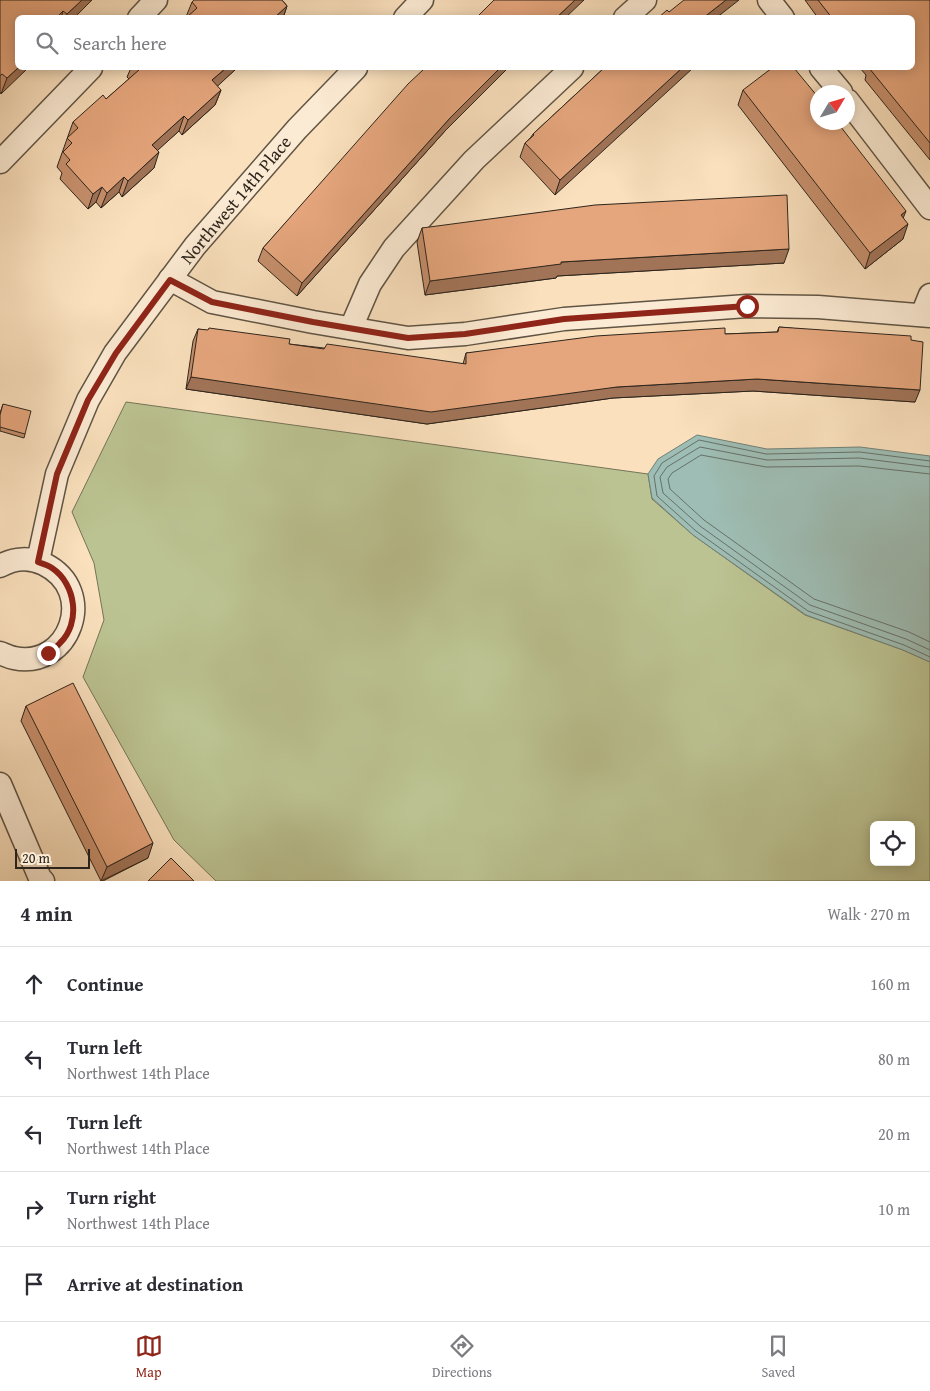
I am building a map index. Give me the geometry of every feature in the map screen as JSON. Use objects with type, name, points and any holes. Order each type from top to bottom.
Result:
[{"type":"street","points":[[142,15],[156,0]]},
{"type":"street","points":[[408,15],[422,0]]},
{"type":"street","points":[[629,15],[645,0]]},
{"type":"street","points":[[769,0],[780,15]]},
{"type":"street","points":[[0,162],[88,70]]},
{"type":"street","name":"Northwest 14th Place","points":[[38,562],[57,474],[88,400],[116,353],[195,246],[297,129],[354,70]]},
{"type":"street","points":[[351,328],[370,284],[394,248],[474,160],[570,70]]},
{"type":"street","points":[[823,70],[834,85]]},
{"type":"street","points":[[855,111],[930,208]]},
{"type":"street","points":[[170,280],[212,302],[408,338],[465,334],[564,319],[747,306],[927,309]]},
{"type":"street","points":[[0,566],[23,559],[53,568],[64,579],[72,594],[74,611],[70,628],[61,643],[48,653],[32,659],[15,658],[0,653]]},
{"type":"street","points":[[0,784],[40,878],[43,881]]},
{"type":"green space","points":[[126,402],[648,474],[652,499],[693,535],[805,615],[903,650],[930,662],[930,881],[216,881],[174,840],[83,677],[104,620],[94,563],[72,512]]},
{"type":"water","points":[[697,435],[767,449],[860,447],[930,456],[930,662],[903,650],[806,615],[693,535],[652,498],[648,474],[658,459]]},
{"type":"building","points":[[0,0],[82,0],[67,14],[63,11],[59,15],[15,15],[16,70],[7,78],[2,74],[0,76]]},
{"type":"building","points":[[194,0],[282,0],[287,6],[277,15],[189,15],[197,8],[192,2]]},
{"type":"building","points":[[494,0],[575,0],[559,15],[479,15]]},
{"type":"building","points":[[684,0],[726,0],[707,15],[661,15],[667,10],[669,12]]},
{"type":"building","points":[[818,0],[930,0],[930,143],[871,70],[915,70],[915,15],[830,15]]},
{"type":"building","points":[[139,70],[224,70],[212,80],[221,90],[188,120],[184,116],[152,145],[159,152],[128,181],[124,177],[107,193],[102,187],[93,194],[66,164],[70,160],[63,152],[72,143],[67,138],[78,128],[73,122],[103,95],[106,99]]},
{"type":"building","points":[[423,70],[498,70],[450,118],[302,283],[263,248],[408,84]]},
{"type":"building","points":[[602,70],[680,70],[560,180],[525,143]]},
{"type":"building","points":[[769,70],[796,70],[810,87],[810,130],[843,130],[906,211],[901,215],[908,224],[870,253],[743,90]]},
{"type":"building","points":[[787,195],[789,249],[561,262],[561,264],[430,281],[422,228],[595,205]]},
{"type":"building","points":[[779,327],[911,336],[911,340],[923,342],[920,390],[757,379],[617,387],[431,412],[191,377],[198,329],[208,330],[209,328],[290,339],[289,344],[324,349],[327,344],[466,364],[466,353],[596,336],[725,328],[725,334],[778,332]]},
{"type":"building","points":[[3,404],[31,411],[25,434],[0,427],[0,415]]},
{"type":"building","points":[[73,683],[153,843],[107,867],[26,706]]},
{"type":"building","points":[[171,858],[194,881],[148,881]]},
{"type":"route","points":[[48,653],[61,643],[70,628],[74,611],[72,594],[64,579],[53,568],[38,562],[57,474],[88,400],[116,353],[170,280],[212,302],[408,338],[465,334],[564,319],[747,306]]}]
